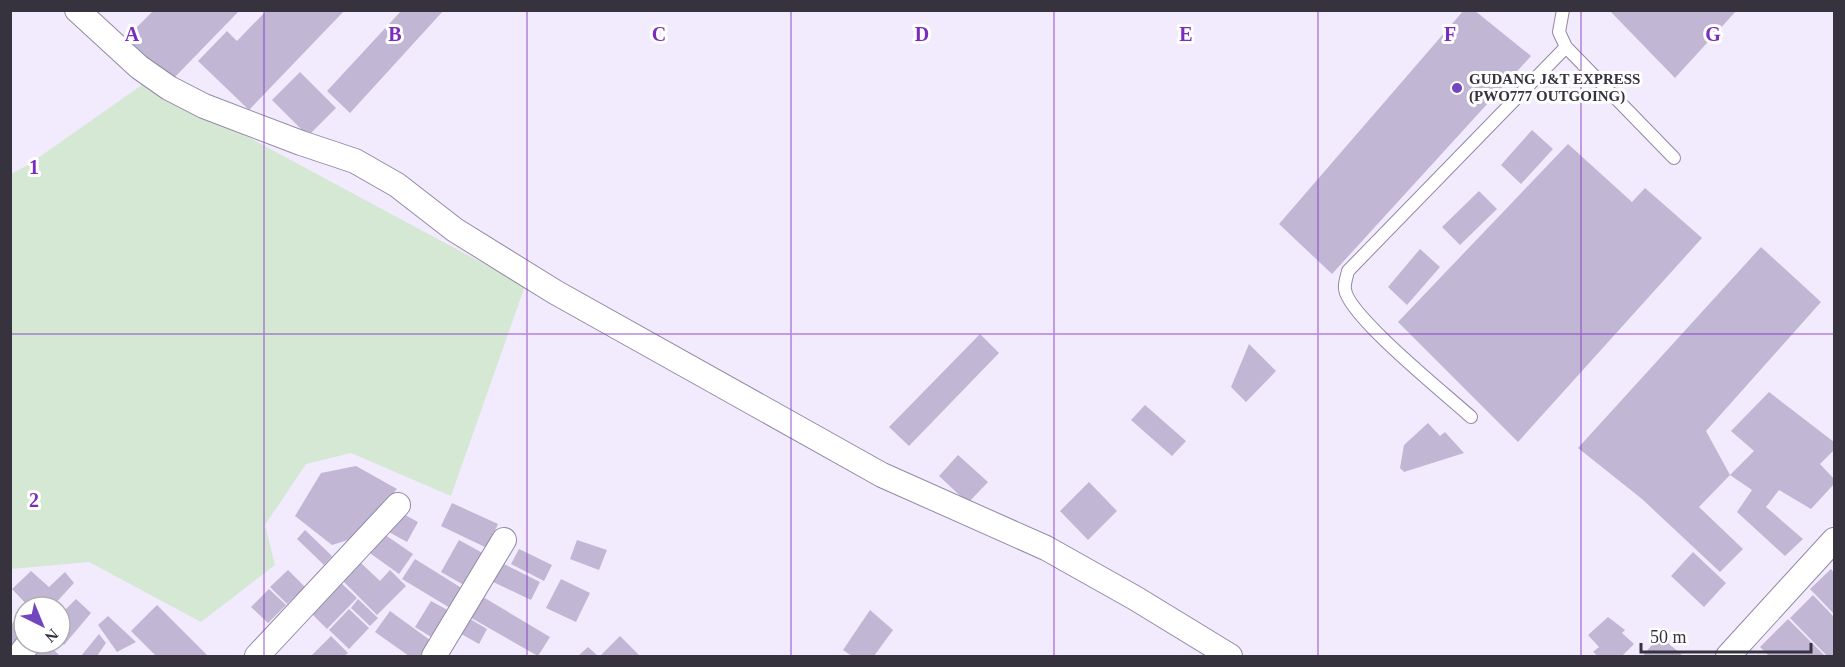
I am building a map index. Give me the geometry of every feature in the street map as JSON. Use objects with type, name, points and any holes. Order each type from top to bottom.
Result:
[{"type":"street","points":[[77,10],[139,67],[169,88],[215,110],[356,161],[397,186],[464,236],[555,292],[882,475],[919,494],[1047,548],[1135,598],[1230,657]]},
{"type":"street","points":[[257,657],[398,505]]},
{"type":"street","points":[[434,657],[504,540]]},
{"type":"street","points":[[1740,652],[1834,540]]},
{"type":"lane","points":[[1563,10],[1559,32],[1566,46],[1674,158]]},
{"type":"lane","points":[[1471,417],[1371,327],[1352,304],[1345,290],[1348,271],[1566,46]]},
{"type":"green space","points":[[146,82],[525,286],[451,496],[351,453],[306,464],[265,525],[275,565],[201,622],[89,562],[11,569],[11,174],[28,165]]},
{"type":"building","points":[[154,10],[240,10],[172,80],[125,39]]},
{"type":"building","points":[[267,10],[345,10],[249,110],[198,61],[227,31],[237,41]]},
{"type":"building","points":[[402,10],[444,10],[350,113],[327,91]]},
{"type":"building","points":[[1464,10],[1474,10],[1531,56],[1332,274],[1279,224]]},
{"type":"building","points":[[1609,10],[1737,10],[1675,78]]},
{"type":"building","points":[[300,72],[336,108],[308,136],[272,100]]},
{"type":"building","points":[[1532,130],[1553,149],[1521,184],[1501,165]]},
{"type":"building","points":[[1568,144],[1632,202],[1645,188],[1702,238],[1518,442],[1398,322]]},
{"type":"building","points":[[1479,191],[1497,209],[1460,245],[1442,227]]},
{"type":"building","points":[[1761,247],[1821,302],[1706,431],[1730,475],[1699,507],[1743,549],[1720,572],[1642,499],[1578,448]]},
{"type":"building","points":[[1420,249],[1440,267],[1407,305],[1388,287]]},
{"type":"building","points":[[980,334],[999,353],[909,446],[889,427]]},
{"type":"building","points":[[1249,344],[1276,371],[1246,402],[1231,387]]},
{"type":"building","points":[[1769,392],[1834,442],[1834,450],[1820,464],[1834,479],[1834,484],[1811,509],[1779,490],[1766,507],[1803,539],[1785,556],[1737,512],[1752,490],[1730,475],[1754,451],[1731,431]]},
{"type":"building","points":[[1145,405],[1186,441],[1172,456],[1131,420]]},
{"type":"building","points":[[1428,423],[1440,436],[1445,432],[1464,453],[1404,472],[1400,468],[1404,445]]},
{"type":"building","points":[[958,455],[988,482],[968,503],[939,476]]},
{"type":"building","points":[[356,466],[397,489],[351,539],[332,545],[295,516],[321,473]]},
{"type":"building","points":[[1089,482],[1117,511],[1088,540],[1060,511]]},
{"type":"building","points":[[452,503],[498,524],[487,548],[441,526]]},
{"type":"building","points":[[398,511],[418,522],[407,542],[387,531]]},
{"type":"building","points":[[305,530],[332,556],[324,565],[297,539]]},
{"type":"building","points":[[381,532],[413,554],[399,574],[367,551]]},
{"type":"building","points":[[459,540],[488,556],[469,588],[441,572]]},
{"type":"building","points":[[577,540],[607,550],[599,570],[570,559]]},
{"type":"building","points":[[519,549],[552,565],[544,581],[511,564]]},
{"type":"building","points":[[1693,552],[1726,583],[1704,607],[1671,576]]},
{"type":"building","points":[[415,559],[468,592],[455,611],[402,579]]},
{"type":"building","points":[[496,560],[540,582],[531,600],[487,579]]},
{"type":"building","points":[[361,563],[380,581],[390,570],[406,586],[377,615],[343,581]]},
{"type":"building","points":[[1831,569],[1834,573],[1834,614],[1810,589]]},
{"type":"building","points":[[288,570],[305,587],[287,604],[270,587]]},
{"type":"building","points":[[31,571],[49,587],[65,572],[74,583],[63,595],[18,595],[12,589]]},
{"type":"building","points":[[336,578],[357,598],[327,629],[306,608]]},
{"type":"building","points":[[561,579],[590,593],[576,622],[546,608]]},
{"type":"building","points":[[269,589],[286,605],[268,623],[251,607]]},
{"type":"building","points":[[478,594],[550,637],[538,656],[466,615]]},
{"type":"building","points":[[1813,595],[1834,617],[1834,656],[1827,656],[1790,618]]},
{"type":"building","points":[[76,599],[91,613],[72,636],[72,603]]},
{"type":"building","points":[[358,599],[378,618],[370,626],[351,608]]},
{"type":"building","points":[[431,601],[453,613],[436,640],[415,627]]},
{"type":"building","points":[[157,605],[208,656],[156,656],[131,631]]},
{"type":"building","points":[[349,609],[369,628],[349,649],[329,630]]},
{"type":"building","points":[[870,610],[893,630],[874,656],[852,656],[843,650]]},
{"type":"building","points":[[390,611],[434,643],[424,656],[409,656],[375,632]]},
{"type":"building","points":[[108,616],[136,642],[117,652],[98,625]]},
{"type":"building","points":[[465,616],[487,629],[479,644],[456,631]]},
{"type":"building","points":[[1608,617],[1625,630],[1622,633],[1634,644],[1622,656],[1598,656],[1593,652],[1599,647],[1588,635]]},
{"type":"building","points":[[1788,619],[1825,656],[1769,656],[1760,647]]},
{"type":"building","points":[[12,624],[12,645],[10,643]]},
{"type":"building","points":[[99,634],[106,643],[97,656],[81,656]]},
{"type":"building","points":[[331,636],[348,653],[344,656],[311,656]]},
{"type":"building","points":[[620,636],[640,656],[600,656]]},
{"type":"building","points":[[1660,636],[1683,656],[1646,656],[1644,654]]},
{"type":"building","points":[[588,647],[598,656],[578,656]]},
{"type":"building","points":[[59,655],[60,656],[29,656]]},
{"type":"place","name":"GUDANG J&T EXPRESS (PWO777 OUTGOING)","points":[[1457,88]]}]
